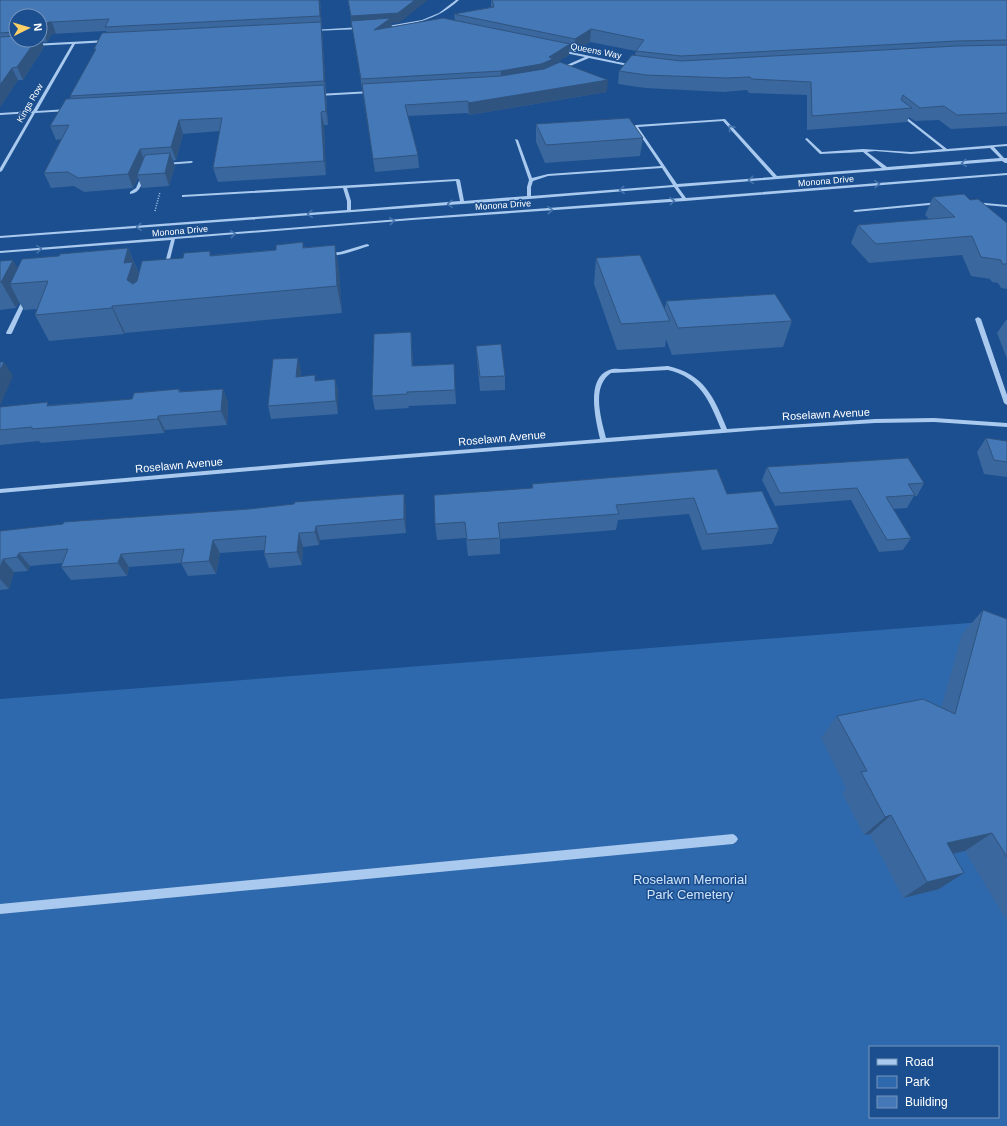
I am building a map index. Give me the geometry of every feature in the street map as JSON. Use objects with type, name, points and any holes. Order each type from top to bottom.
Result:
[{"type":"street","points":[[376,27],[424,21],[438,16],[458,0]]},
{"type":"street","points":[[424,21],[430,23]]},
{"type":"street","points":[[312,30],[363,28]]},
{"type":"street","points":[[48,44],[114,41]]},
{"type":"street","name":"Kings Row","points":[[0,171],[74,43]]},
{"type":"street","name":"Queens Way","points":[[554,50],[639,67]]},
{"type":"street","points":[[560,70],[588,57]]},
{"type":"street","points":[[314,96],[373,92]]},
{"type":"street","points":[[0,114],[77,109]]},
{"type":"street","points":[[898,111],[946,150]]},
{"type":"street","points":[[685,200],[636,126],[724,120],[776,178]]},
{"type":"street","points":[[807,139],[821,152],[875,150],[911,153],[1007,146]]},
{"type":"street","points":[[516,140],[532,180],[529,187],[529,198]]},
{"type":"street","points":[[992,146],[1005,159],[1007,164]]},
{"type":"street","points":[[863,150],[886,169]]},
{"type":"street","name":"Monona Drive","points":[[0,237],[529,198],[1005,159]]},
{"type":"street","points":[[0,160],[6,160]]},
{"type":"street","points":[[161,164],[190,162]]},
{"type":"street","points":[[532,180],[548,175],[664,167]]},
{"type":"street","points":[[131,193],[138,189],[144,171]]},
{"type":"street","name":"Monona Drive","points":[[0,252],[1007,174]]},
{"type":"street","points":[[183,196],[458,180],[462,203]]},
{"type":"street","points":[[345,187],[349,201],[349,211]]},
{"type":"street","points":[[855,211],[945,203]]},
{"type":"street","points":[[967,203],[1007,206]]},
{"type":"street","points":[[173,239],[162,267],[173,266]]},
{"type":"street","points":[[324,254],[340,253],[367,245]]},
{"type":"street","points":[[9,334],[29,290]]},
{"type":"street","points":[[978,319],[1007,403]]},
{"type":"street","points":[[603,440],[596,407],[599,384],[610,371],[668,368],[676,369],[686,374],[704,388],[712,399],[725,431]]},
{"type":"street","name":"Roselawn Avenue","points":[[0,491],[603,440],[875,421],[934,420],[1007,425]]},
{"type":"street","points":[[0,909],[733,839]]},
{"type":"path","points":[[152,213],[155,210],[160,192]]},
{"type":"green space","name":"Roselawn Memorial Park Cemetery","points":[[1007,620],[1007,1126],[0,1126],[0,699]]},
{"type":"building","points":[[0,0],[319,0],[320,16],[105,27],[109,19],[48,22],[48,8],[8,8],[8,32],[0,33]]},
{"type":"building","points":[[348,0],[415,0],[398,13],[351,16]]},
{"type":"building","points":[[492,0],[1007,0],[1007,40],[956,41],[681,56],[636,51],[644,40],[591,29],[575,39],[454,14],[494,7]]},
{"type":"building","points":[[391,18],[374,30],[443,18],[570,44],[549,57],[553,59],[541,64],[501,71],[361,79],[351,21]]},
{"type":"building","points":[[321,22],[324,81],[70,96],[96,49],[94,49],[102,33]]},
{"type":"building","points":[[8,36],[8,48],[30,48],[17,67],[12,68],[0,85],[0,37]]},
{"type":"building","points":[[1007,45],[1007,113],[957,115],[944,106],[920,108],[903,95],[901,100],[912,108],[812,116],[811,82],[752,79],[750,77],[727,78],[646,75],[619,71],[632,55],[681,61],[956,46]]},
{"type":"building","points":[[560,62],[608,80],[468,103],[468,101],[405,105],[418,155],[373,159],[362,84],[501,76],[544,69]]},
{"type":"building","points":[[324,85],[326,111],[321,112],[324,161],[213,168],[222,118],[179,120],[171,147],[140,149],[128,174],[78,178],[68,172],[44,173],[69,125],[50,126],[66,99]]},
{"type":"building","points":[[629,118],[643,138],[546,145],[536,124]]},
{"type":"building","points":[[170,153],[165,173],[137,175],[145,155]]},
{"type":"building","points":[[964,194],[970,200],[978,199],[1007,223],[1007,264],[1002,264],[1001,260],[981,257],[972,236],[876,244],[858,225],[955,217],[933,197]]},
{"type":"building","points":[[303,242],[303,248],[335,245],[337,286],[112,306],[112,308],[35,315],[48,281],[10,284],[22,259],[128,248],[124,263],[133,262],[127,280],[133,284],[137,281],[142,261],[183,258],[184,253],[210,251],[210,256],[276,250],[276,245]]},
{"type":"building","points":[[640,255],[670,321],[621,324],[596,258]]},
{"type":"building","points":[[13,260],[1,282],[0,282],[0,261]]},
{"type":"building","points":[[775,294],[792,321],[678,328],[666,301]]},
{"type":"building","points":[[411,332],[412,366],[454,364],[455,390],[407,392],[407,394],[372,396],[374,334]]},
{"type":"building","points":[[501,344],[505,376],[480,377],[476,346]]},
{"type":"building","points":[[298,358],[296,377],[315,375],[315,381],[335,379],[336,401],[268,406],[273,359]]},
{"type":"building","points":[[0,362],[4,362],[0,371]]},
{"type":"building","points":[[179,389],[179,392],[223,389],[221,411],[158,416],[158,419],[32,429],[32,427],[0,430],[0,407],[48,402],[47,406],[132,399],[134,393]]},
{"type":"building","points":[[986,438],[1007,441],[1007,462],[994,460]]},
{"type":"building","points":[[908,458],[924,483],[908,484],[915,495],[886,497],[911,538],[887,540],[857,488],[780,493],[767,467]]},
{"type":"building","points":[[717,469],[727,494],[762,491],[779,528],[707,534],[694,498],[616,505],[619,514],[498,523],[500,538],[467,540],[465,522],[435,524],[434,495],[533,488],[532,484]]},
{"type":"building","points":[[404,494],[404,519],[316,526],[315,532],[299,533],[297,552],[264,554],[266,536],[213,540],[209,561],[181,563],[184,549],[121,554],[118,563],[61,567],[68,549],[19,553],[17,557],[3,559],[0,568],[0,531],[63,524],[64,522],[249,509],[294,504],[295,502]]},
{"type":"building","points":[[983,610],[1007,619],[1007,857],[992,833],[947,843],[964,873],[927,882],[891,815],[885,817],[861,772],[867,771],[837,716],[923,699],[955,714]]}]
